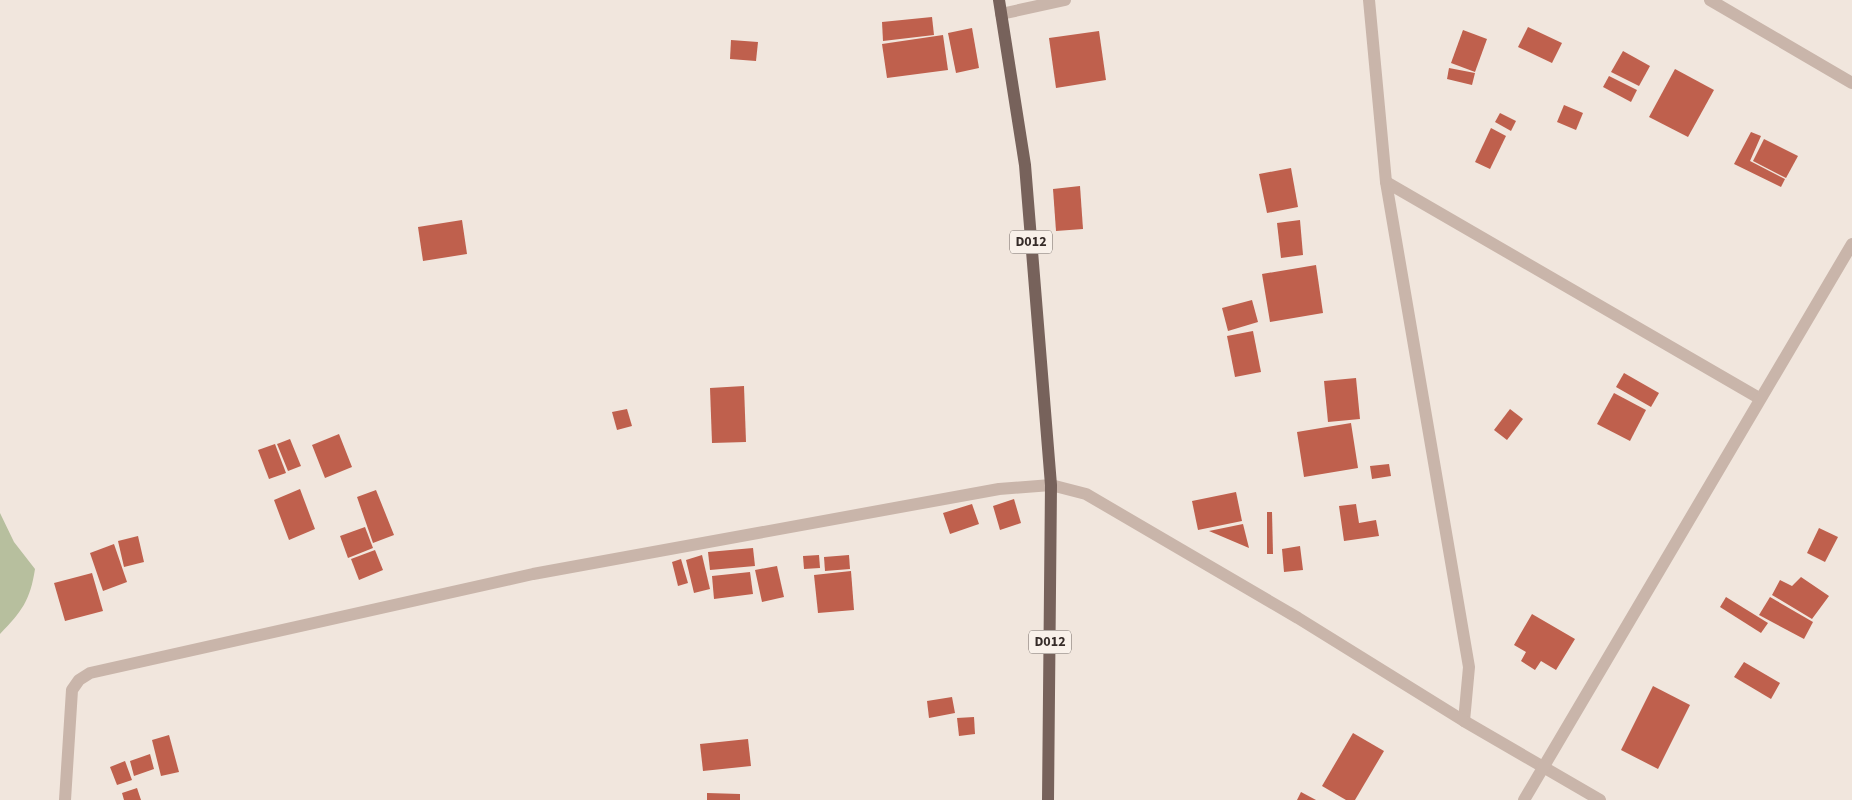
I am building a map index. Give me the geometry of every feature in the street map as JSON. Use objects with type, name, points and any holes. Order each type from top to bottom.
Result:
[{"type":"main road","name":"D012","points":[[999,0],[1025,166],[1051,485],[1048,800]]},
{"type":"street","points":[[1001,14],[1065,0]]},
{"type":"street","points":[[1370,0],[1386,182],[1469,667],[1464,721]]},
{"type":"street","points":[[1710,0],[1852,83]]},
{"type":"street","points":[[1386,182],[1759,398]]},
{"type":"street","points":[[1524,800],[1759,398],[1852,244]]},
{"type":"street","points":[[65,800],[72,690],[79,680],[90,674],[533,574],[999,489],[1051,485],[1086,494],[1298,618],[1464,721],[1600,800]]},
{"type":"green space","points":[[0,513],[14,542],[35,569],[28,598],[14,619],[0,634]]},
{"type":"building","points":[[932,17],[934,35],[883,41],[882,22]]},
{"type":"building","points":[[1528,27],[1562,43],[1552,63],[1518,47]]},
{"type":"building","points":[[972,28],[979,68],[956,73],[948,33]]},
{"type":"building","points":[[1463,30],[1487,39],[1475,72],[1451,63]]},
{"type":"building","points":[[1099,31],[1106,80],[1056,88],[1049,38]]},
{"type":"building","points":[[943,35],[948,70],[887,78],[882,44]]},
{"type":"building","points":[[731,40],[758,42],[756,61],[730,59]]},
{"type":"building","points":[[1623,51],[1650,66],[1639,86],[1611,72]]},
{"type":"building","points":[[1449,68],[1475,73],[1472,85],[1447,79]]},
{"type":"building","points":[[1675,69],[1714,90],[1688,137],[1649,117]]},
{"type":"building","points":[[1609,76],[1637,90],[1631,102],[1603,87]]},
{"type":"building","points":[[1564,105],[1583,113],[1576,130],[1557,122]]},
{"type":"building","points":[[1500,113],[1516,121],[1511,131],[1495,122]]},
{"type":"building","points":[[1491,128],[1506,136],[1490,169],[1475,162]]},
{"type":"building","points":[[1751,132],[1761,136],[1750,161],[1785,179],[1781,187],[1734,164]]},
{"type":"building","points":[[1764,139],[1798,156],[1786,178],[1753,161]]},
{"type":"building","points":[[1291,168],[1298,207],[1267,213],[1259,174]]},
{"type":"building","points":[[1080,186],[1083,229],[1056,231],[1053,189]]},
{"type":"building","points":[[462,220],[467,254],[423,261],[418,227]]},
{"type":"building","points":[[1300,220],[1303,255],[1281,258],[1277,223]]},
{"type":"building","points":[[1316,265],[1323,313],[1270,322],[1262,274]]},
{"type":"building","points":[[1252,300],[1258,322],[1228,331],[1222,308]]},
{"type":"building","points":[[1253,331],[1261,372],[1235,377],[1227,336]]},
{"type":"building","points":[[1624,373],[1659,393],[1651,407],[1616,387]]},
{"type":"building","points":[[1356,378],[1360,419],[1328,422],[1324,381]]},
{"type":"building","points":[[744,386],[746,442],[712,443],[710,388]]},
{"type":"building","points":[[1614,393],[1646,410],[1630,441],[1597,424]]},
{"type":"building","points":[[627,409],[632,426],[617,430],[612,412]]},
{"type":"building","points":[[1510,409],[1523,419],[1507,440],[1494,430]]},
{"type":"building","points":[[1351,423],[1358,468],[1304,477],[1297,432]]},
{"type":"building","points":[[339,434],[352,467],[325,478],[312,445]]},
{"type":"building","points":[[290,439],[301,466],[288,471],[277,444]]},
{"type":"building","points":[[275,444],[286,473],[269,479],[258,450]]},
{"type":"building","points":[[1389,464],[1391,476],[1372,479],[1370,466]]},
{"type":"building","points":[[300,489],[315,529],[289,540],[274,500]]},
{"type":"building","points":[[376,490],[394,535],[373,543],[357,497]]},
{"type":"building","points":[[1236,492],[1242,521],[1198,530],[1192,501]]},
{"type":"building","points":[[1014,499],[1021,523],[1000,530],[993,506]]},
{"type":"building","points":[[972,504],[979,524],[950,534],[943,513]]},
{"type":"building","points":[[1356,504],[1359,523],[1376,520],[1379,536],[1344,541],[1339,506]]},
{"type":"building","points":[[1267,512],[1272,512],[1273,554],[1267,554]]},
{"type":"building","points":[[1243,524],[1249,548],[1209,531]]},
{"type":"building","points":[[365,527],[373,548],[348,558],[340,536]]},
{"type":"building","points":[[1819,528],[1838,537],[1825,562],[1807,553]]},
{"type":"building","points":[[138,536],[144,562],[124,567],[118,541]]},
{"type":"building","points":[[114,544],[127,582],[103,591],[90,553]]},
{"type":"building","points":[[1300,546],[1303,570],[1284,572],[1282,549]]},
{"type":"building","points":[[753,548],[755,566],[710,570],[708,552]]},
{"type":"building","points":[[375,550],[383,570],[359,580],[351,559]]},
{"type":"building","points":[[702,555],[710,589],[694,593],[686,560]]},
{"type":"building","points":[[819,555],[820,568],[804,569],[803,556]]},
{"type":"building","points":[[849,555],[850,569],[825,571],[824,557]]},
{"type":"building","points":[[681,559],[688,583],[678,586],[672,562]]},
{"type":"building","points":[[777,566],[784,597],[762,602],[755,570]]},
{"type":"building","points":[[851,571],[854,610],[818,613],[814,575]]},
{"type":"building","points":[[750,572],[753,594],[714,599],[712,576]]},
{"type":"building","points":[[92,573],[103,611],[65,621],[54,583]]},
{"type":"building","points":[[1801,577],[1829,596],[1812,619],[1772,595],[1780,580],[1792,586]]},
{"type":"building","points":[[1726,597],[1768,623],[1761,633],[1720,607]]},
{"type":"building","points":[[1770,597],[1813,622],[1804,639],[1759,615]]},
{"type":"building","points":[[1532,614],[1575,639],[1556,670],[1541,661],[1535,670],[1521,661],[1526,652],[1514,645]]},
{"type":"building","points":[[1744,662],[1780,683],[1771,699],[1734,677]]},
{"type":"building","points":[[1653,686],[1690,705],[1658,769],[1621,750]]},
{"type":"building","points":[[952,697],[955,713],[929,718],[927,701]]},
{"type":"building","points":[[974,717],[975,734],[959,736],[957,718]]},
{"type":"building","points":[[1353,733],[1384,751],[1355,800],[1346,800],[1322,786]]},
{"type":"building","points":[[169,735],[179,772],[161,776],[152,740]]},
{"type":"building","points":[[748,739],[751,766],[703,771],[700,744]]},
{"type":"building","points":[[150,754],[154,769],[134,776],[130,761]]},
{"type":"building","points":[[125,761],[132,780],[117,785],[110,767]]},
{"type":"building","points":[[137,788],[141,800],[124,800],[122,793]]},
{"type":"building","points":[[1301,792],[1316,800],[1297,800]]},
{"type":"building","points":[[707,793],[740,794],[740,800],[707,800]]}]
